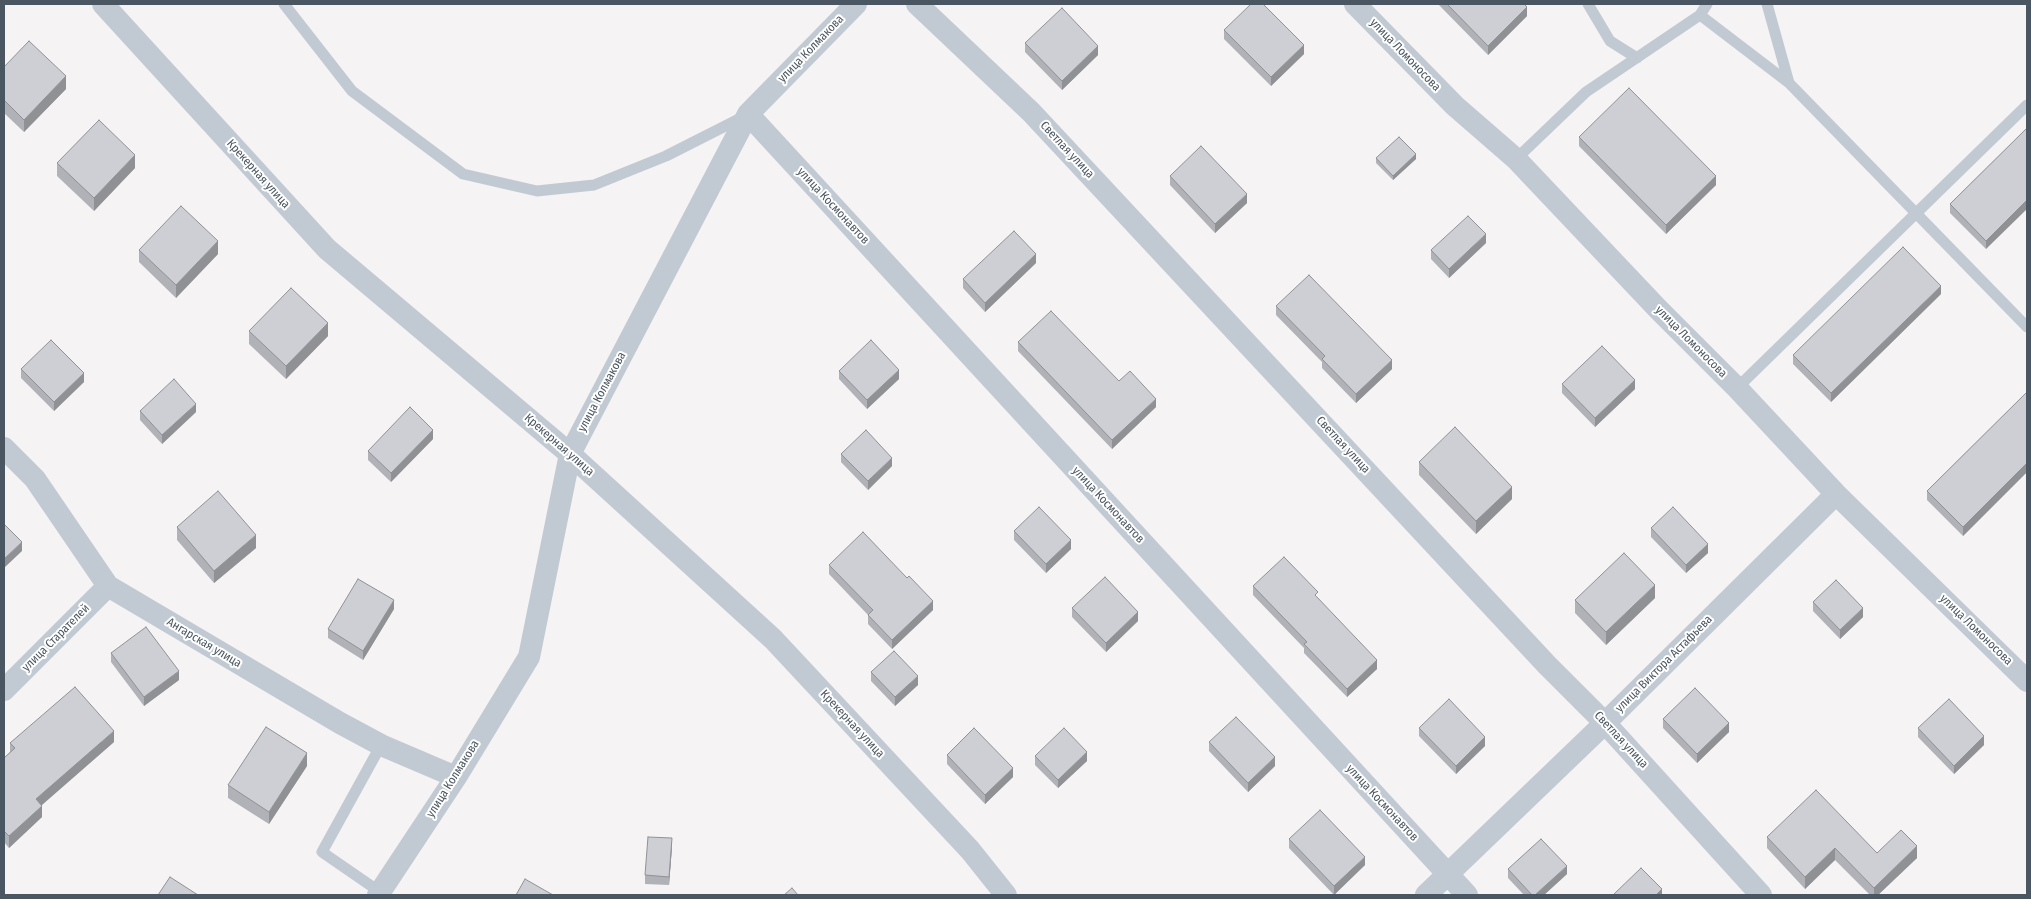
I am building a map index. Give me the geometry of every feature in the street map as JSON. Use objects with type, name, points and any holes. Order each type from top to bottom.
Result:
[{"type":"street","name":"Крекерная улица","points":[[103,4],[327,249],[570,454],[773,640],[970,850],[1006,895]]},
{"type":"street","name":"улица Колмакова","points":[[379,894],[456,776],[528,657],[570,454],[748,114],[856,4]]},
{"type":"street","name":"Светлая улица","points":[[917,4],[1031,112],[1547,665],[1605,722],[1761,895]]},
{"type":"street","name":"улица Ломоносова","points":[[1355,4],[1455,106],[1516,159],[1658,309],[1737,388],[1836,494],[2027,681]]},
{"type":"street","name":"улица Космонавтов","points":[[748,114],[1467,895]]},
{"type":"street","name":"Ангарская улица","points":[[4,448],[35,480],[108,586],[340,723],[381,745],[456,776]]},
{"type":"street","name":"улица Виктора Астафьева","points":[[1426,895],[1836,494]]},
{"type":"street","name":"улица Старателей","points":[[4,690],[108,586]]},
{"type":"lane","points":[[284,4],[352,90],[463,174],[537,191],[594,185],[666,156],[748,114]]},
{"type":"lane","points":[[1588,4],[1610,41],[1637,58]]},
{"type":"lane","points":[[1516,159],[1586,92],[1700,15],[1707,4]]},
{"type":"lane","points":[[1767,4],[1789,83]]},
{"type":"lane","points":[[1700,15],[1789,83],[2027,327]]},
{"type":"lane","points":[[1737,388],[2027,105]]},
{"type":"lane","points":[[379,894],[322,852],[381,745]]},
{"type":"building","points":[[1251,4],[1263,4],[1304,45],[1271,77],[1224,30]]},
{"type":"building","points":[[1447,4],[1524,4],[1527,7],[1488,46]]},
{"type":"building","points":[[1062,8],[1098,46],[1062,81],[1025,43]]},
{"type":"building","points":[[29,41],[66,76],[24,120],[4,100],[4,67]]},
{"type":"building","points":[[1629,88],[1716,176],[1666,225],[1579,137]]},
{"type":"building","points":[[99,120],[135,155],[94,198],[57,163]]},
{"type":"building","points":[[2027,128],[2027,200],[1986,241],[1950,204]]},
{"type":"building","points":[[1399,137],[1416,154],[1393,176],[1376,158]]},
{"type":"building","points":[[1201,146],[1247,194],[1215,224],[1170,176]]},
{"type":"building","points":[[181,206],[218,241],[176,285],[139,250]]},
{"type":"building","points":[[1468,216],[1486,234],[1449,269],[1431,250]]},
{"type":"building","points":[[1014,231],[1036,254],[985,303],[963,279]]},
{"type":"building","points":[[1903,247],[1941,286],[1831,393],[1793,355]]},
{"type":"building","points":[[1309,275],[1392,360],[1356,394],[1322,359],[1325,356],[1276,306]]},
{"type":"building","points":[[291,288],[328,323],[286,366],[249,331]]},
{"type":"building","points":[[1051,311],[1119,381],[1130,371],[1156,399],[1112,440],[1018,342]]},
{"type":"building","points":[[51,340],[84,373],[54,402],[21,369]]},
{"type":"building","points":[[871,340],[899,370],[867,400],[839,371]]},
{"type":"building","points":[[1602,346],[1635,380],[1595,418],[1562,384]]},
{"type":"building","points":[[174,379],[196,404],[162,435],[140,411]]},
{"type":"building","points":[[2027,392],[2027,463],[1963,527],[1927,491]]},
{"type":"building","points":[[410,407],[433,430],[391,473],[368,451]]},
{"type":"building","points":[[1455,427],[1512,487],[1476,521],[1419,462]]},
{"type":"building","points":[[866,430],[892,458],[868,481],[841,454]]},
{"type":"building","points":[[218,491],[256,535],[214,571],[177,527]]},
{"type":"building","points":[[1039,507],[1071,540],[1046,564],[1014,531]]},
{"type":"building","points":[[1673,507],[1708,544],[1686,565],[1651,528]]},
{"type":"building","points":[[4,524],[22,542],[4,559]]},
{"type":"building","points":[[863,532],[907,578],[909,576],[933,601],[892,640],[868,615],[873,610],[829,565]]},
{"type":"building","points":[[1624,553],[1655,585],[1606,632],[1575,600]]},
{"type":"building","points":[[1284,557],[1318,592],[1315,595],[1377,660],[1347,689],[1304,644],[1307,642],[1253,586]]},
{"type":"building","points":[[1105,577],[1138,612],[1106,643],[1072,608]]},
{"type":"building","points":[[358,579],[394,600],[363,651],[328,629]]},
{"type":"building","points":[[1836,580],[1863,608],[1840,630],[1813,602]]},
{"type":"building","points":[[146,627],[179,671],[144,697],[111,653]]},
{"type":"building","points":[[894,651],[918,676],[895,697],[871,672]]},
{"type":"building","points":[[75,687],[114,731],[36,799],[42,806],[9,836],[4,831],[4,758],[15,748],[10,743]]},
{"type":"building","points":[[1695,688],[1729,723],[1697,754],[1663,719]]},
{"type":"building","points":[[1449,699],[1485,737],[1456,766],[1419,728]]},
{"type":"building","points":[[1949,699],[1984,736],[1954,766],[1918,728]]},
{"type":"building","points":[[1236,717],[1275,757],[1248,783],[1209,742]]},
{"type":"building","points":[[266,727],[307,753],[269,812],[228,785]]},
{"type":"building","points":[[974,728],[1013,768],[985,795],[947,755]]},
{"type":"building","points":[[1064,728],[1087,752],[1058,780],[1035,756]]},
{"type":"building","points":[[1816,790],[1877,853],[1901,830],[1917,846],[1874,888],[1835,848],[1805,877],[1767,837]]},
{"type":"building","points":[[1320,810],[1365,857],[1334,886],[1289,839]]},
{"type":"building","points":[[648,837],[672,838],[669,877],[645,875]]},
{"type":"building","points":[[1541,839],[1567,866],[1535,895],[1532,895],[1508,869]]},
{"type":"building","points":[[1641,868],[1662,889],[1656,895],[1613,895]]},
{"type":"building","points":[[170,877],[198,895],[158,895]]},
{"type":"building","points":[[525,879],[553,895],[516,895]]},
{"type":"building","points":[[792,888],[798,895],[784,895]]}]
